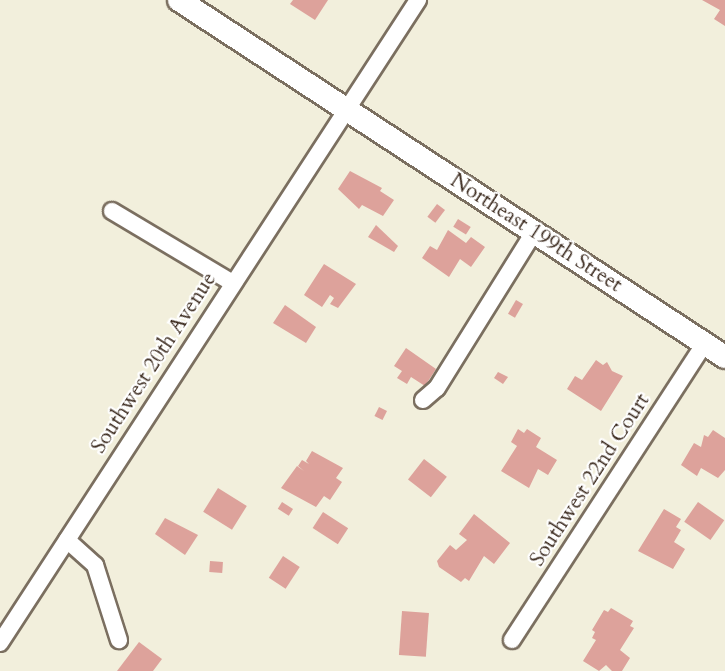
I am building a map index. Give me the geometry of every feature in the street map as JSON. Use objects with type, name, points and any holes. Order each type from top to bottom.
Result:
[{"type":"main road","name":"Northeast 199th Street","points":[[179,0],[725,357]]},
{"type":"street","name":"Southwest 20th Avenue","points":[[2,635],[67,540],[418,0]]},
{"type":"street","points":[[111,212],[233,283]]},
{"type":"street","points":[[423,400],[437,388],[534,232]]},
{"type":"street","name":"Southwest 22nd Court","points":[[512,640],[704,344]]},
{"type":"street","points":[[67,540],[95,565],[119,640]]},
{"type":"building","points":[[293,0],[328,0],[315,20],[290,4]]},
{"type":"building","points":[[702,0],[725,0],[725,26],[714,19],[720,10]]},
{"type":"building","points":[[350,171],[382,188],[380,191],[394,200],[383,216],[362,205],[359,209],[338,189]]},
{"type":"building","points":[[437,204],[445,210],[435,223],[427,217]]},
{"type":"building","points":[[458,219],[471,227],[466,235],[453,227]]},
{"type":"building","points":[[376,225],[398,246],[394,252],[368,237]]},
{"type":"building","points":[[448,230],[466,243],[471,237],[485,247],[471,267],[460,259],[449,277],[422,258],[430,246],[437,250]]},
{"type":"building","points":[[324,264],[356,284],[338,308],[330,304],[334,298],[330,295],[322,307],[304,295]]},
{"type":"building","points":[[516,300],[523,304],[515,318],[508,314]]},
{"type":"building","points":[[285,305],[316,327],[306,343],[273,323]]},
{"type":"building","points":[[406,348],[436,369],[425,386],[411,377],[407,384],[397,378],[402,371],[394,366]]},
{"type":"building","points":[[596,360],[603,365],[607,362],[612,371],[623,376],[601,411],[567,389],[575,376],[582,380]]},
{"type":"building","points":[[498,372],[508,377],[503,384],[494,378]]},
{"type":"building","points":[[379,407],[387,411],[382,420],[374,416]]},
{"type":"building","points":[[518,429],[524,433],[527,429],[541,438],[536,447],[557,460],[548,475],[538,469],[529,488],[501,471],[517,446],[511,442]]},
{"type":"building","points":[[713,430],[725,438],[725,470],[718,478],[701,468],[697,476],[681,465],[694,443],[701,447],[704,435],[708,437]]},
{"type":"building","points":[[312,451],[343,468],[336,478],[342,482],[330,500],[324,496],[316,507],[281,488],[297,466],[304,471],[298,466],[302,460],[309,464],[306,461]]},
{"type":"building","points":[[424,459],[447,477],[431,497],[408,479]]},
{"type":"building","points":[[218,488],[247,506],[232,530],[203,512]]},
{"type":"building","points":[[282,502],[293,509],[289,516],[278,509]]},
{"type":"building","points":[[698,502],[724,520],[710,540],[684,522]]},
{"type":"building","points":[[664,509],[681,519],[676,527],[681,530],[674,542],[685,549],[673,569],[638,551]]},
{"type":"building","points":[[323,512],[348,528],[338,544],[313,528]]},
{"type":"building","points":[[474,514],[510,543],[494,564],[484,556],[469,581],[465,578],[461,582],[439,567],[437,561],[450,545],[456,550],[467,540],[459,534]]},
{"type":"building","points":[[165,518],[198,535],[185,555],[155,534]]},
{"type":"building","points":[[283,556],[300,567],[286,589],[269,578]]},
{"type":"building","points":[[210,561],[223,562],[222,573],[209,572]]},
{"type":"building","points":[[611,608],[633,621],[630,626],[634,628],[620,650],[630,658],[622,671],[612,671],[606,665],[599,671],[583,661],[596,640],[592,638],[595,632],[592,630],[604,610],[608,612]]},
{"type":"building","points":[[402,611],[429,613],[426,657],[399,655]]},
{"type":"building","points":[[139,642],[162,659],[153,671],[117,671]]}]
